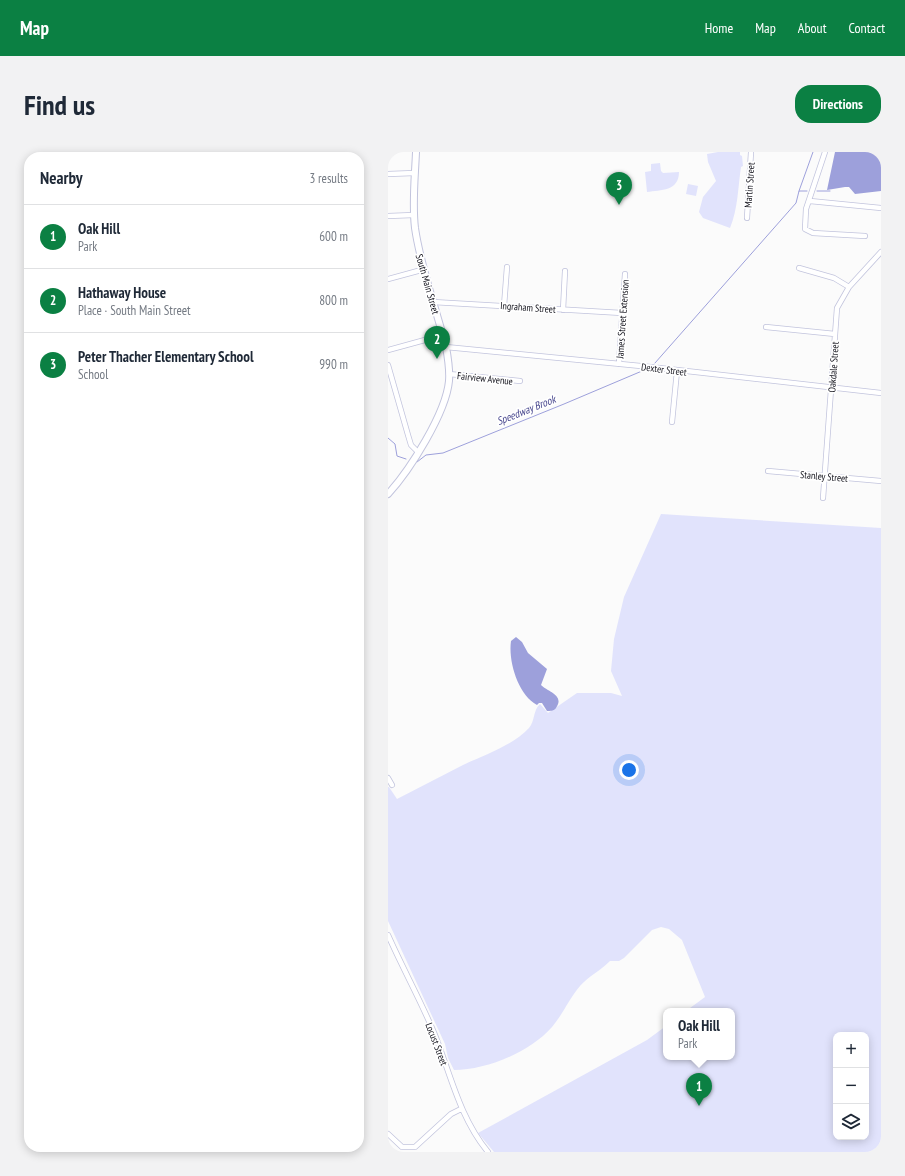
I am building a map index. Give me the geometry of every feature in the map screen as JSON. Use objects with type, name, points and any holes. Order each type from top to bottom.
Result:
[{"type":"main road","name":"South Main Street","points":[[388,494],[405,473],[418,452],[444,400],[449,374],[446,347],[419,251],[414,215],[416,152]]},
{"type":"street","name":"Martin Street","points":[[747,218],[751,152]]},
{"type":"street","points":[[825,152],[805,216],[804,224],[807,231],[813,233],[865,236]]},
{"type":"street","points":[[388,174],[415,173]]},
{"type":"street","points":[[810,201],[881,208]]},
{"type":"street","points":[[388,216],[414,215]]},
{"type":"street","name":"Oakdale Street","points":[[823,498],[826,476],[837,308],[849,286],[881,252]]},
{"type":"street","points":[[504,306],[507,267]]},
{"type":"street","points":[[798,268],[834,278],[849,286]]},
{"type":"street","points":[[388,280],[425,270]]},
{"type":"street","points":[[563,310],[566,271]]},
{"type":"street","name":"James Street Extension","points":[[619,364],[625,274]]},
{"type":"street","name":"Ingraham Street","points":[[434,302],[622,313]]},
{"type":"street","points":[[766,327],[835,334]]},
{"type":"street","points":[[388,350],[443,335]]},
{"type":"street","name":"Dexter Street","points":[[446,347],[619,364],[881,393]]},
{"type":"street","points":[[388,365],[411,445],[418,452]]},
{"type":"street","points":[[672,422],[676,371]]},
{"type":"street","name":"Fairview Avenue","points":[[449,374],[520,381]]},
{"type":"street","name":"Stanley Street","points":[[768,471],[881,481]]},
{"type":"street","points":[[388,778],[392,785]]},
{"type":"street","name":"Locust Street","points":[[388,935],[435,1035],[461,1109],[471,1129],[488,1152]]},
{"type":"street","points":[[388,1134],[402,1147],[415,1147],[451,1114],[461,1109]]},
{"type":"shaded area","points":[[718,152],[740,152],[740,155],[742,156],[743,166],[741,167],[736,206],[730,228],[703,218],[699,212],[703,197],[716,181],[708,162],[707,154]]},
{"type":"shaded area","points":[[660,163],[661,171],[663,173],[679,172],[676,183],[673,186],[663,190],[647,192],[645,172],[651,171],[651,164]]},
{"type":"shaded area","points":[[688,184],[698,186],[696,196],[686,194]]},
{"type":"shaded area","points":[[661,514],[881,528],[881,1152],[494,1152],[478,1133],[647,1040],[663,1028],[663,1060],[735,1060],[735,1008],[690,1008],[705,997],[682,940],[669,929],[661,927],[652,930],[624,958],[619,961],[610,961],[583,982],[552,1027],[532,1044],[520,1052],[494,1063],[480,1067],[454,1070],[448,1058],[445,1044],[388,921],[388,787],[397,799],[506,745],[529,728],[536,709],[540,704],[548,713],[577,693],[611,693],[622,696],[611,671],[614,639],[624,597]]},
{"type":"water","points":[[835,152],[881,152],[881,191],[855,194],[849,187],[827,190]]},
{"type":"water","points":[[516,637],[522,642],[528,653],[547,669],[541,685],[557,697],[558,704],[554,710],[547,711],[542,703],[537,705],[524,694],[516,677],[511,658],[511,641]]},
{"type":"waterway","points":[[799,191],[813,152]]},
{"type":"waterway","name":"Speedway Brook","points":[[655,363],[796,203],[799,191],[807,191]]},
{"type":"waterway","name":"Speedway Brook","points":[[817,191],[830,191]]},
{"type":"waterway","name":"Speedway Brook","points":[[417,462],[426,455],[443,453],[642,371]]},
{"type":"waterway","name":"Speedway Brook","points":[[388,438],[395,444],[397,456],[406,459]]},
{"type":"place","name":"Peter Thacher Elementary School","points":[[619,205]]},
{"type":"place","name":"Hathaway House","points":[[437,359]]},
{"type":"place","name":"Oak Hill","points":[[699,1106]]}]
